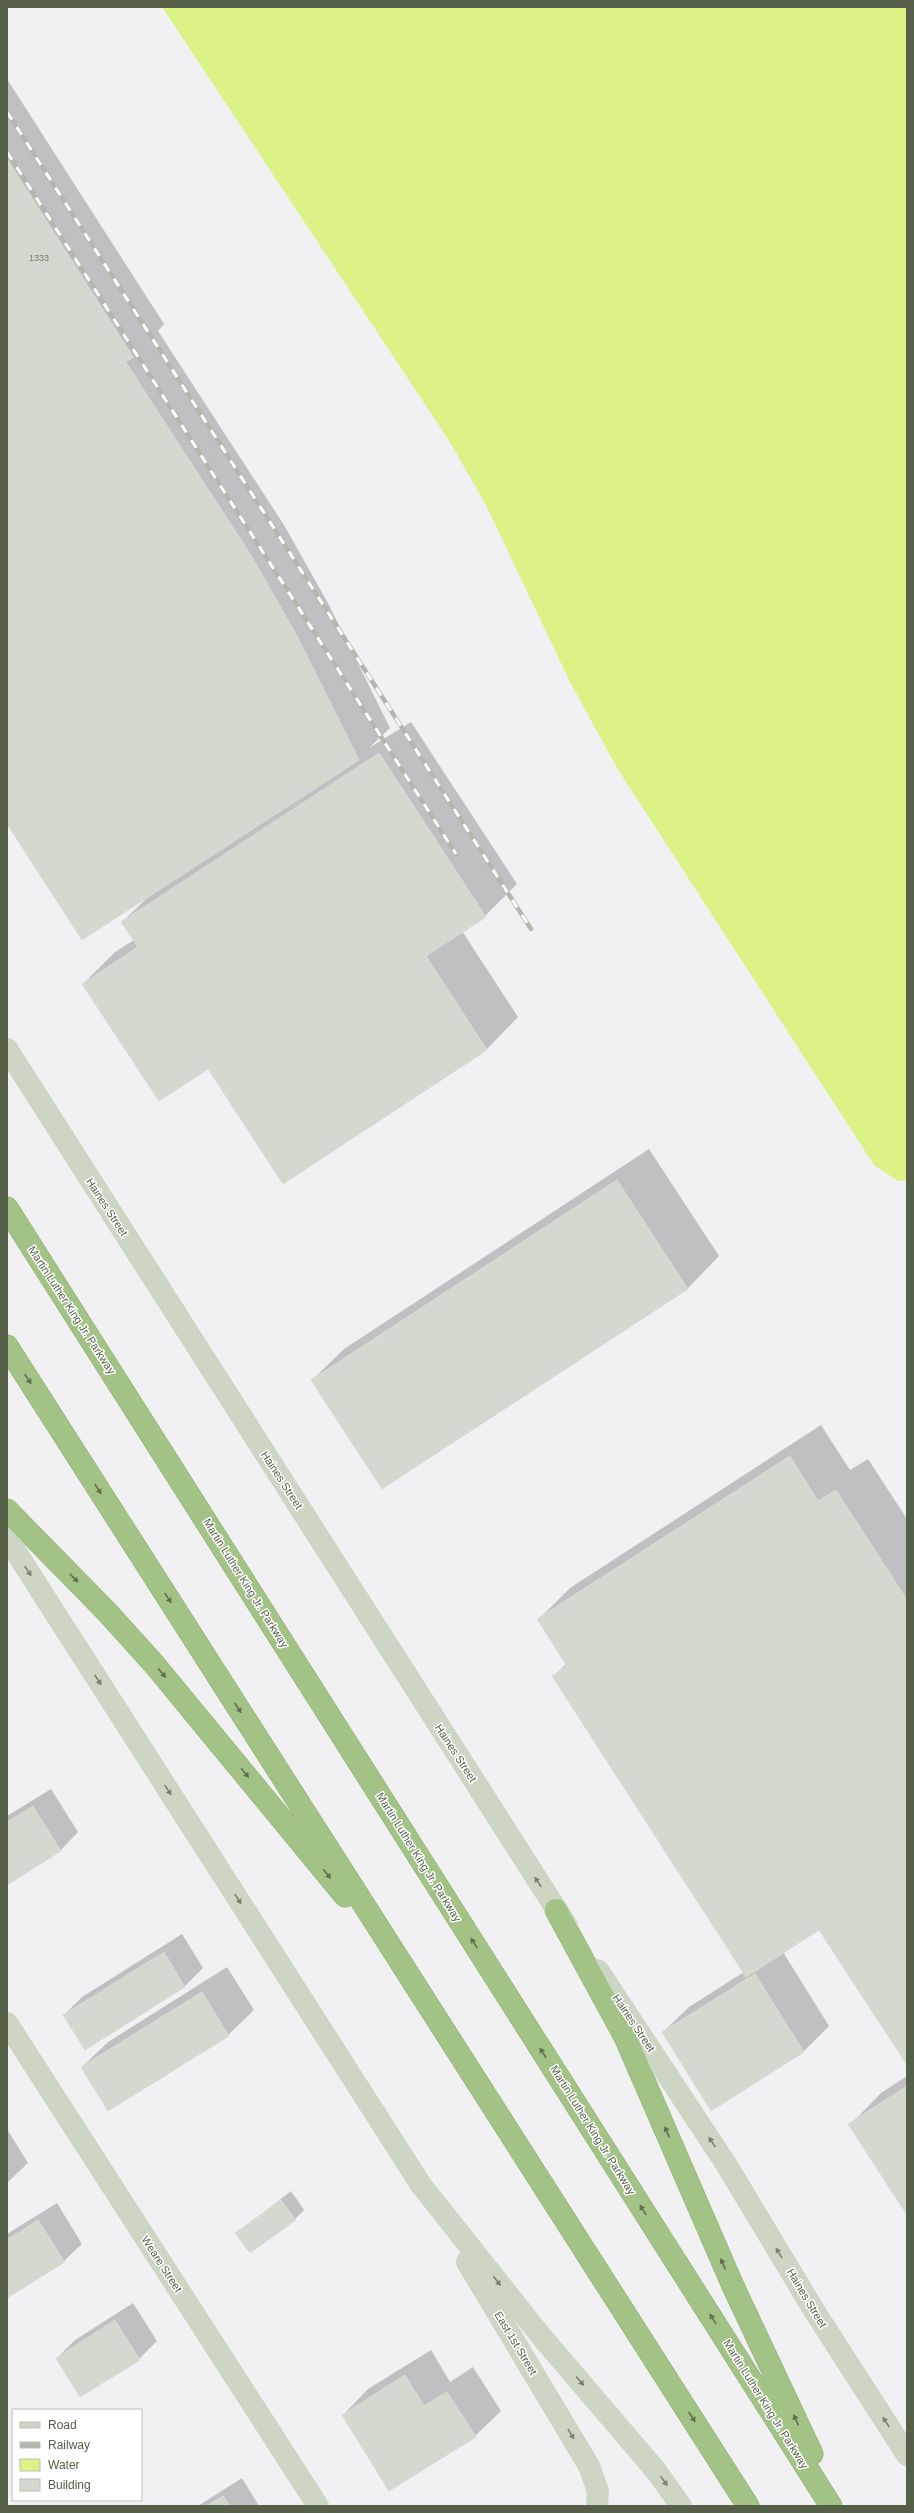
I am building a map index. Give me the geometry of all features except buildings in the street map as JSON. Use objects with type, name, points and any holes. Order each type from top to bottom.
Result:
[{"type":"highway","name":"Martin Luther King Jr. Parkway","points":[[7,1208],[831,2506]]},
{"type":"highway","points":[[7,1346],[748,2506]]},
{"type":"highway","points":[[7,1510],[108,1612],[185,1699],[413,1980]]},
{"type":"highway","points":[[556,1910],[625,2037],[733,2286],[836,2506]]},
{"type":"street","name":"Haines Street","points":[[7,1050],[556,1910],[649,2044],[726,2164],[814,2312],[907,2455]]},
{"type":"street","points":[[7,1538],[421,2185],[541,2336],[657,2472],[681,2506]]},
{"type":"street","name":"Weare Street","points":[[7,2023],[318,2506]]},
{"type":"street","name":"East 1st Street","points":[[421,2185],[589,2466],[598,2491],[597,2506]]},
{"type":"water","points":[[162,7],[907,7],[907,1180],[898,1181],[874,1165],[617,768],[569,680],[485,503],[448,439]]},
{"type":"railway","points":[[7,112],[531,929]]},
{"type":"railway","points":[[7,152],[456,854]]}]
